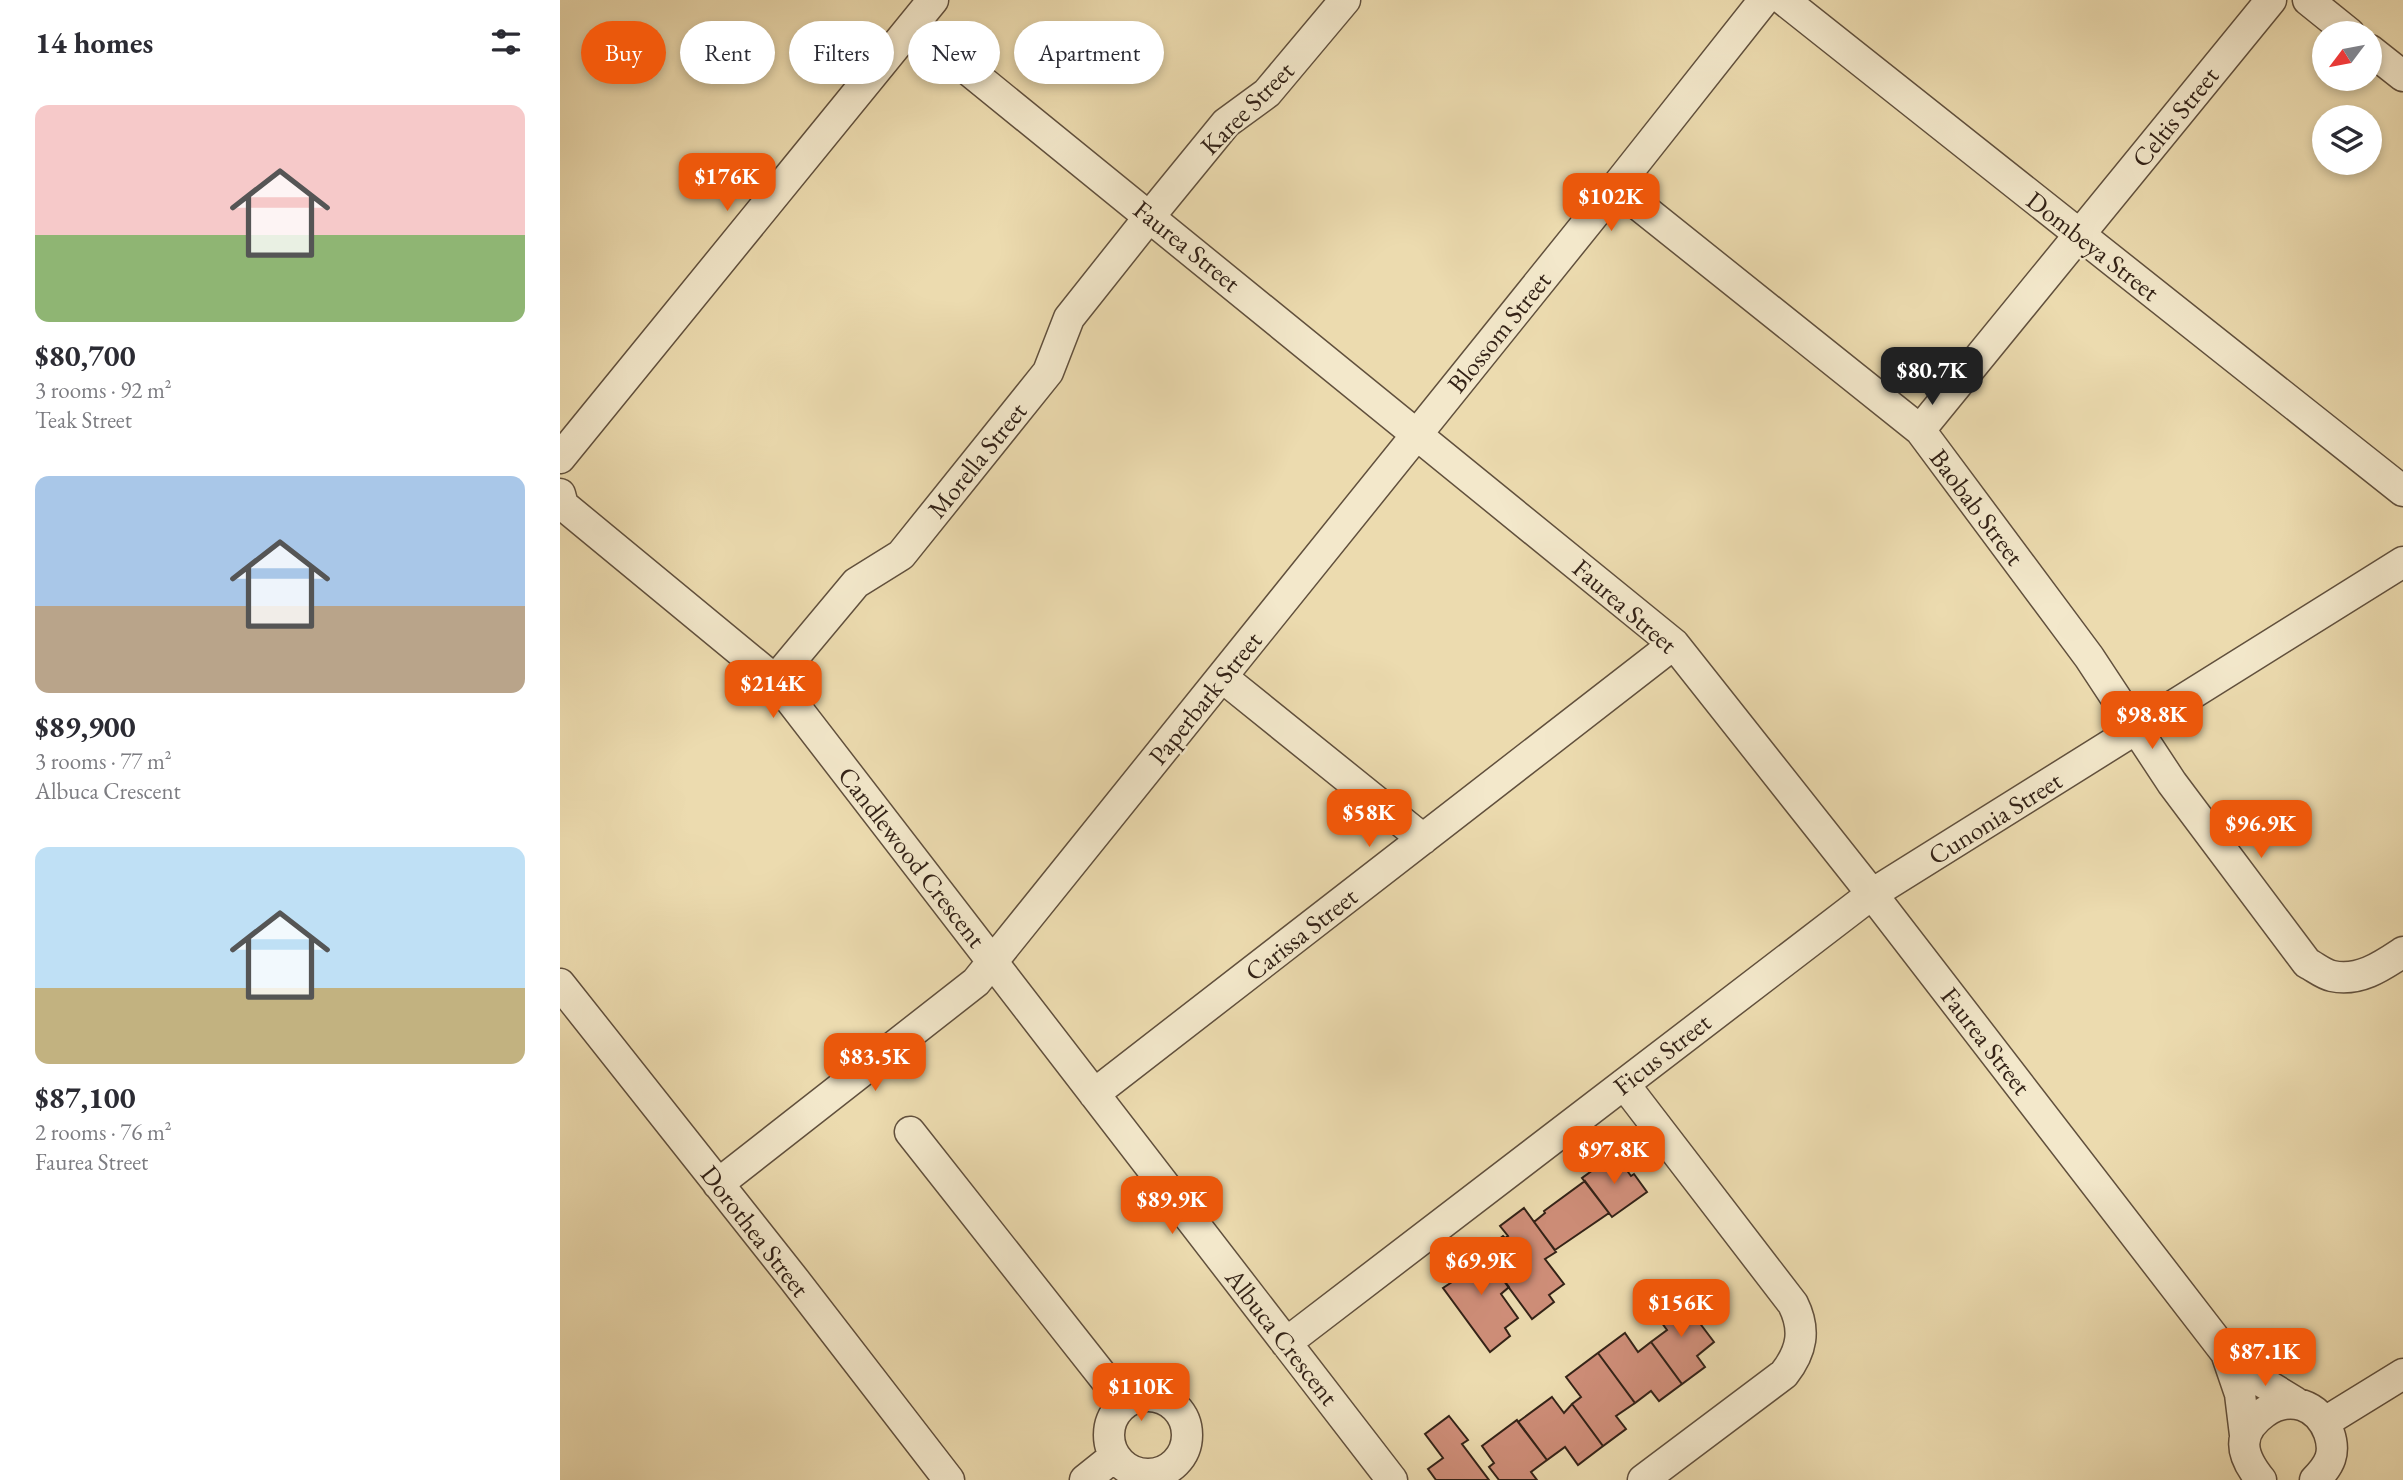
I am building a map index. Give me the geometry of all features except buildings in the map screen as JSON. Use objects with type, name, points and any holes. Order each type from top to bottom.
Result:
[{"type":"street","points":[[916,21],[933,0]]},
{"type":"street","name":"Karee Street","points":[[1150,216],[1226,123],[1267,93],[1345,0]]},
{"type":"street","name":"Blossom Street","points":[[1417,433],[1763,0]]},
{"type":"street","name":"Dombeya Street","points":[[1784,0],[2403,491]]},
{"type":"street","name":"Celtis Street","points":[[1920,430],[2271,0]]},
{"type":"street","points":[[2308,0],[2334,21]]},
{"type":"street","points":[[560,458],[908,31]]},
{"type":"street","points":[[2382,59],[2403,76]]},
{"type":"street","name":"Faurea Street","points":[[986,84],[1674,645],[1872,894],[2226,1353],[2264,1383],[2295,1402],[2311,1408],[2325,1422]]},
{"type":"street","name":"Baobab Street","points":[[1616,187],[1920,430],[2088,657],[2172,783],[2307,962],[2331,976],[2354,977],[2377,970],[2403,952]]},
{"type":"street","name":"Morella Street","points":[[775,680],[856,583],[901,555],[1048,372],[1069,318],[1150,216]]},
{"type":"street","name":"Paperbark Street","points":[[718,1184],[976,982],[1417,433]]},
{"type":"street","name":"Candlewood Crescent","points":[[560,494],[564,505],[775,680],[992,962]]},
{"type":"street","name":"Cunonia Street","points":[[1872,894],[2403,562]]},
{"type":"street","name":"Carissa Street","points":[[1094,1094],[1674,645]]},
{"type":"street","points":[[1222,677],[1423,839]]},
{"type":"street","name":"Ficus Street","points":[[1286,1343],[1872,894]]},
{"type":"street","name":"Albuca Crescent","points":[[992,962],[1392,1480]]},
{"type":"street","name":"Dorothea Street","points":[[560,984],[949,1480]]},
{"type":"street","points":[[1624,1084],[1793,1304],[1800,1317],[1802,1332],[1795,1361],[1784,1374],[1643,1480]]},
{"type":"street","points":[[910,1132],[1124,1403]]},
{"type":"street","name":"Faurea Street","points":[[2226,1353],[2240,1394],[2244,1450],[2250,1476]]},
{"type":"street","points":[[2315,1480],[2332,1459],[2333,1443],[2325,1422],[2403,1374]]},
{"type":"street","points":[[1151,1395],[1176,1406],[1184,1418],[1188,1432],[1186,1446],[1174,1474],[1134,1471],[1123,1465],[1115,1456],[1110,1443],[1109,1428],[1114,1414],[1124,1403],[1151,1395]]},
{"type":"street","points":[[2245,1435],[2252,1422],[2276,1405],[2295,1402]]},
{"type":"street","points":[[1085,1480],[1115,1456]]}]
